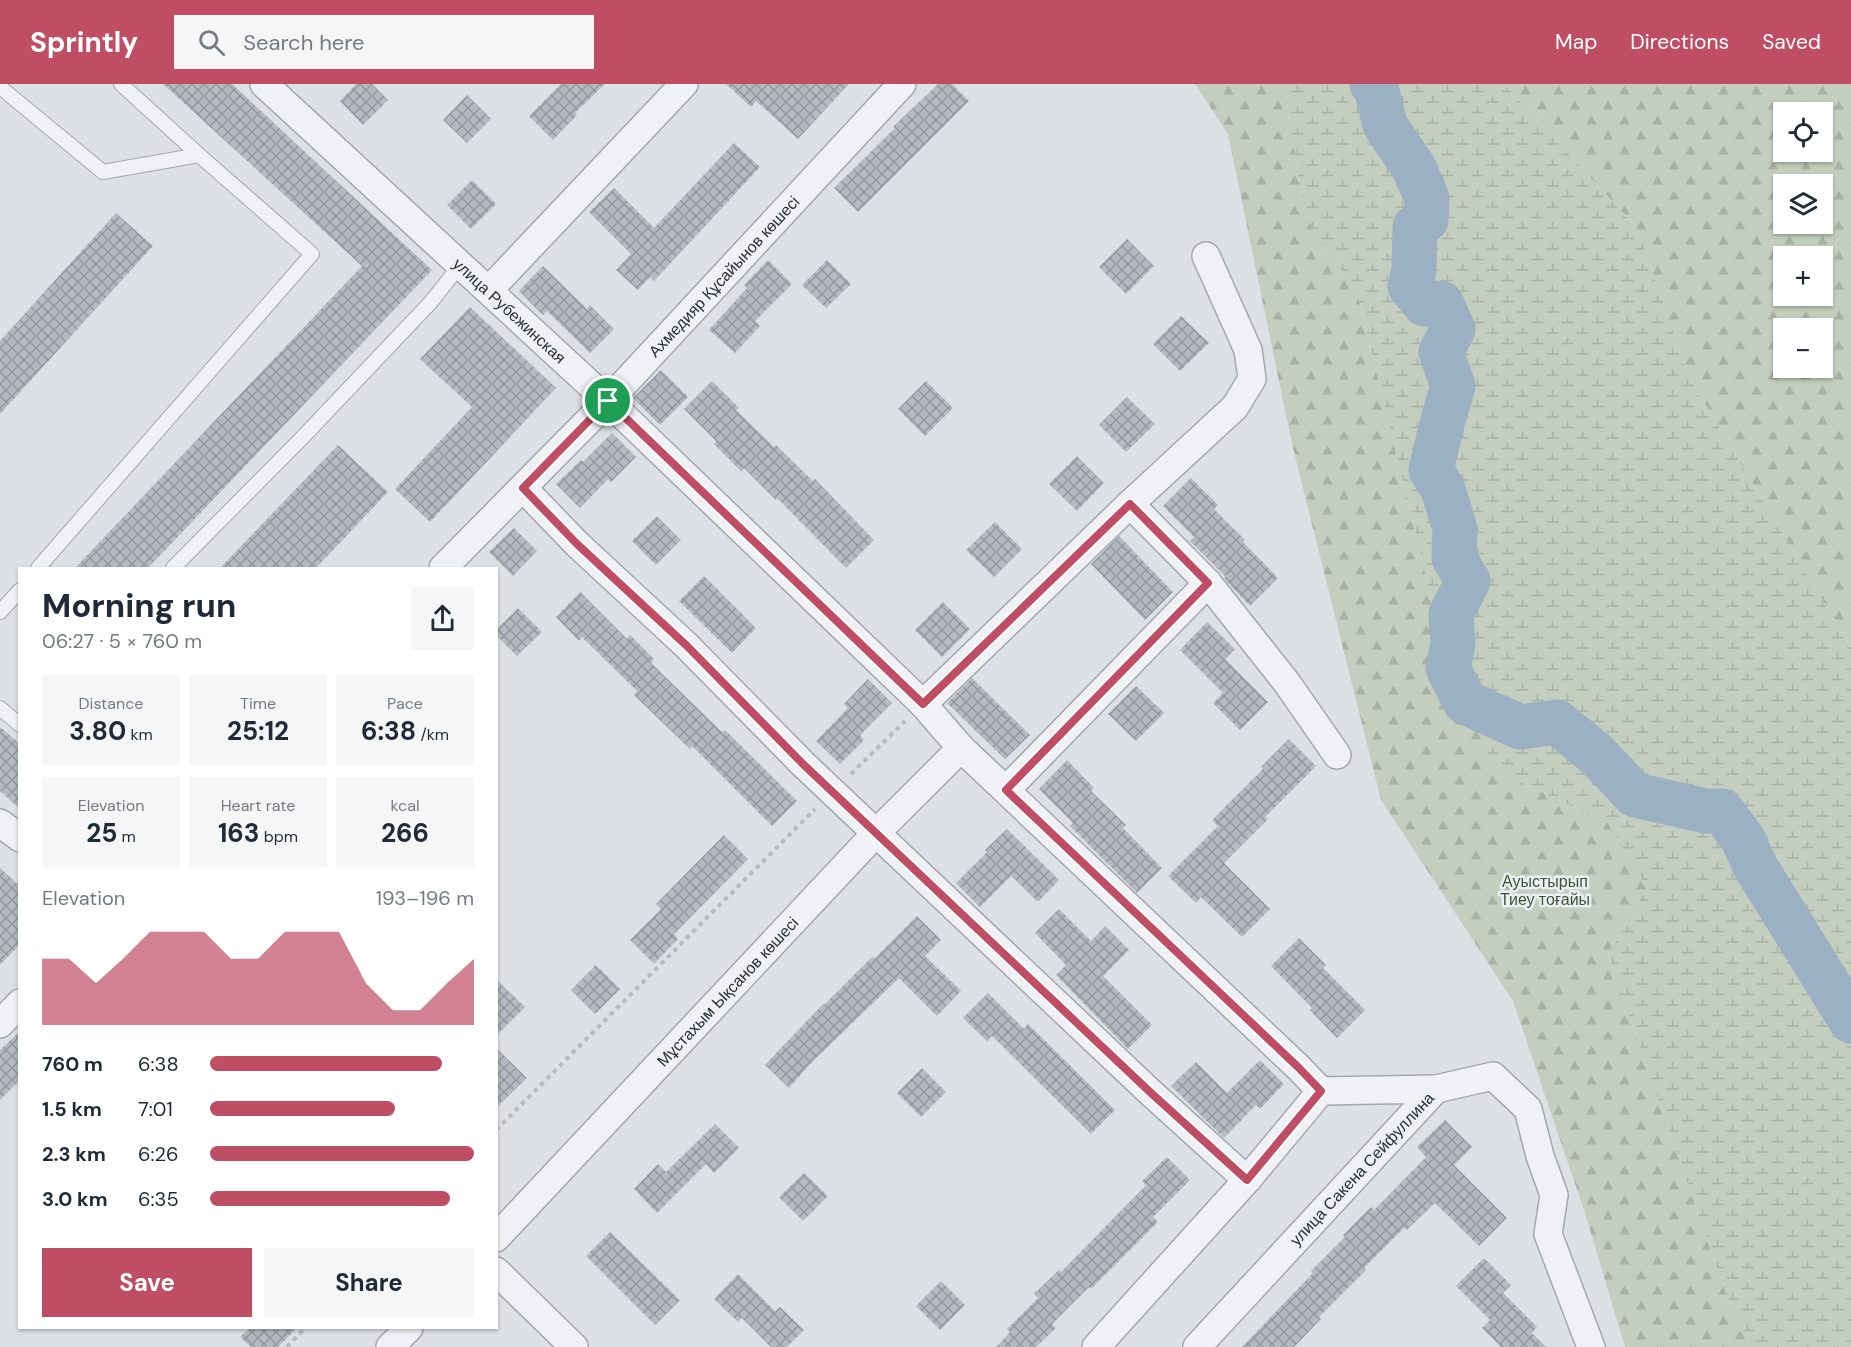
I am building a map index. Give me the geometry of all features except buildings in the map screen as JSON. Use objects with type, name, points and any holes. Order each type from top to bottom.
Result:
[{"type":"street","name":"улица Рубежинская","points":[[264,84],[608,401],[923,704],[961,748],[1321,1091]]},
{"type":"street","points":[[489,290],[684,84]]},
{"type":"street","name":"Ахмедияр Құсайынов көшесі","points":[[444,567],[608,401],[902,84]]},
{"type":"street","points":[[923,704],[1130,504],[1235,407],[1252,379],[1248,350],[1206,256]]},
{"type":"street","points":[[523,488],[577,544],[687,646],[803,764],[1150,1092],[1247,1180]]},
{"type":"street","points":[[1130,504],[1208,583],[1287,683],[1336,755]]},
{"type":"street","points":[[1006,790],[1208,583]]},
{"type":"street","name":"Мұстахым Ықсанов көшесі","points":[[498,1236],[877,832],[961,748]]},
{"type":"street","points":[[0,823],[18,836]]},
{"type":"street","points":[[0,1024],[18,1005]]},
{"type":"street","points":[[1436,1089],[1493,1076],[1528,1109],[1540,1156],[1554,1195],[1548,1234],[1591,1347]]},
{"type":"street","name":"улица Сакена Сейфуллина","points":[[1321,1091],[1436,1089]]},
{"type":"street","name":"улица Сакена Сейфуллина","points":[[1197,1347],[1436,1089]]},
{"type":"street","points":[[1096,1347],[1247,1180],[1321,1091]]},
{"type":"street","points":[[498,1273],[574,1347]]},
{"type":"street","points":[[390,1347],[408,1329]]},
{"type":"lane","points":[[39,567],[312,254],[121,84]]},
{"type":"lane","points":[[0,87],[103,172],[199,155]]},
{"type":"lane","points":[[174,567],[300,440],[431,302],[461,264]]},
{"type":"lane","points":[[0,612],[18,592]]},
{"type":"lane","points":[[0,708],[18,723]]},
{"type":"path","points":[[498,1128],[923,704]]},
{"type":"path","points":[[287,1347],[304,1329]]},
{"type":"green space","name":"Ауыстырып Тиеу тоғайы","points":[[1195,84],[1284,84],[1305,215],[1358,295],[1448,668],[1497,771],[1608,823],[1647,888],[1608,954],[1729,1302],[1751,1347],[1625,1347],[1585,1213],[1513,1001],[1381,800],[1292,444],[1228,134]]},
{"type":"green space","points":[[1284,84],[1504,84],[1638,229],[1687,374],[1851,647],[1851,1347],[1751,1347],[1729,1302],[1608,954],[1647,888],[1608,823],[1497,771],[1448,668],[1358,295],[1305,215]]},
{"type":"green space","points":[[1504,84],[1851,84],[1851,647],[1687,374],[1638,229]]},
{"type":"waterway","points":[[1372,84],[1377,91],[1385,125],[1414,168],[1427,198],[1426,220],[1415,227],[1414,270],[1410,286],[1425,304],[1441,303],[1453,329],[1441,352],[1453,386],[1431,470],[1443,489],[1455,529],[1454,558],[1468,581],[1451,614],[1453,644],[1448,668],[1465,702],[1520,727],[1557,722],[1596,754],[1635,795],[1706,811],[1722,811],[1743,839],[1755,866],[1851,1021]]},
{"type":"route","points":[[608,401],[923,704],[1130,504],[1208,583],[1006,790],[1321,1091],[1247,1180],[1150,1092],[803,764],[687,646],[577,544],[523,488],[608,401]]}]
